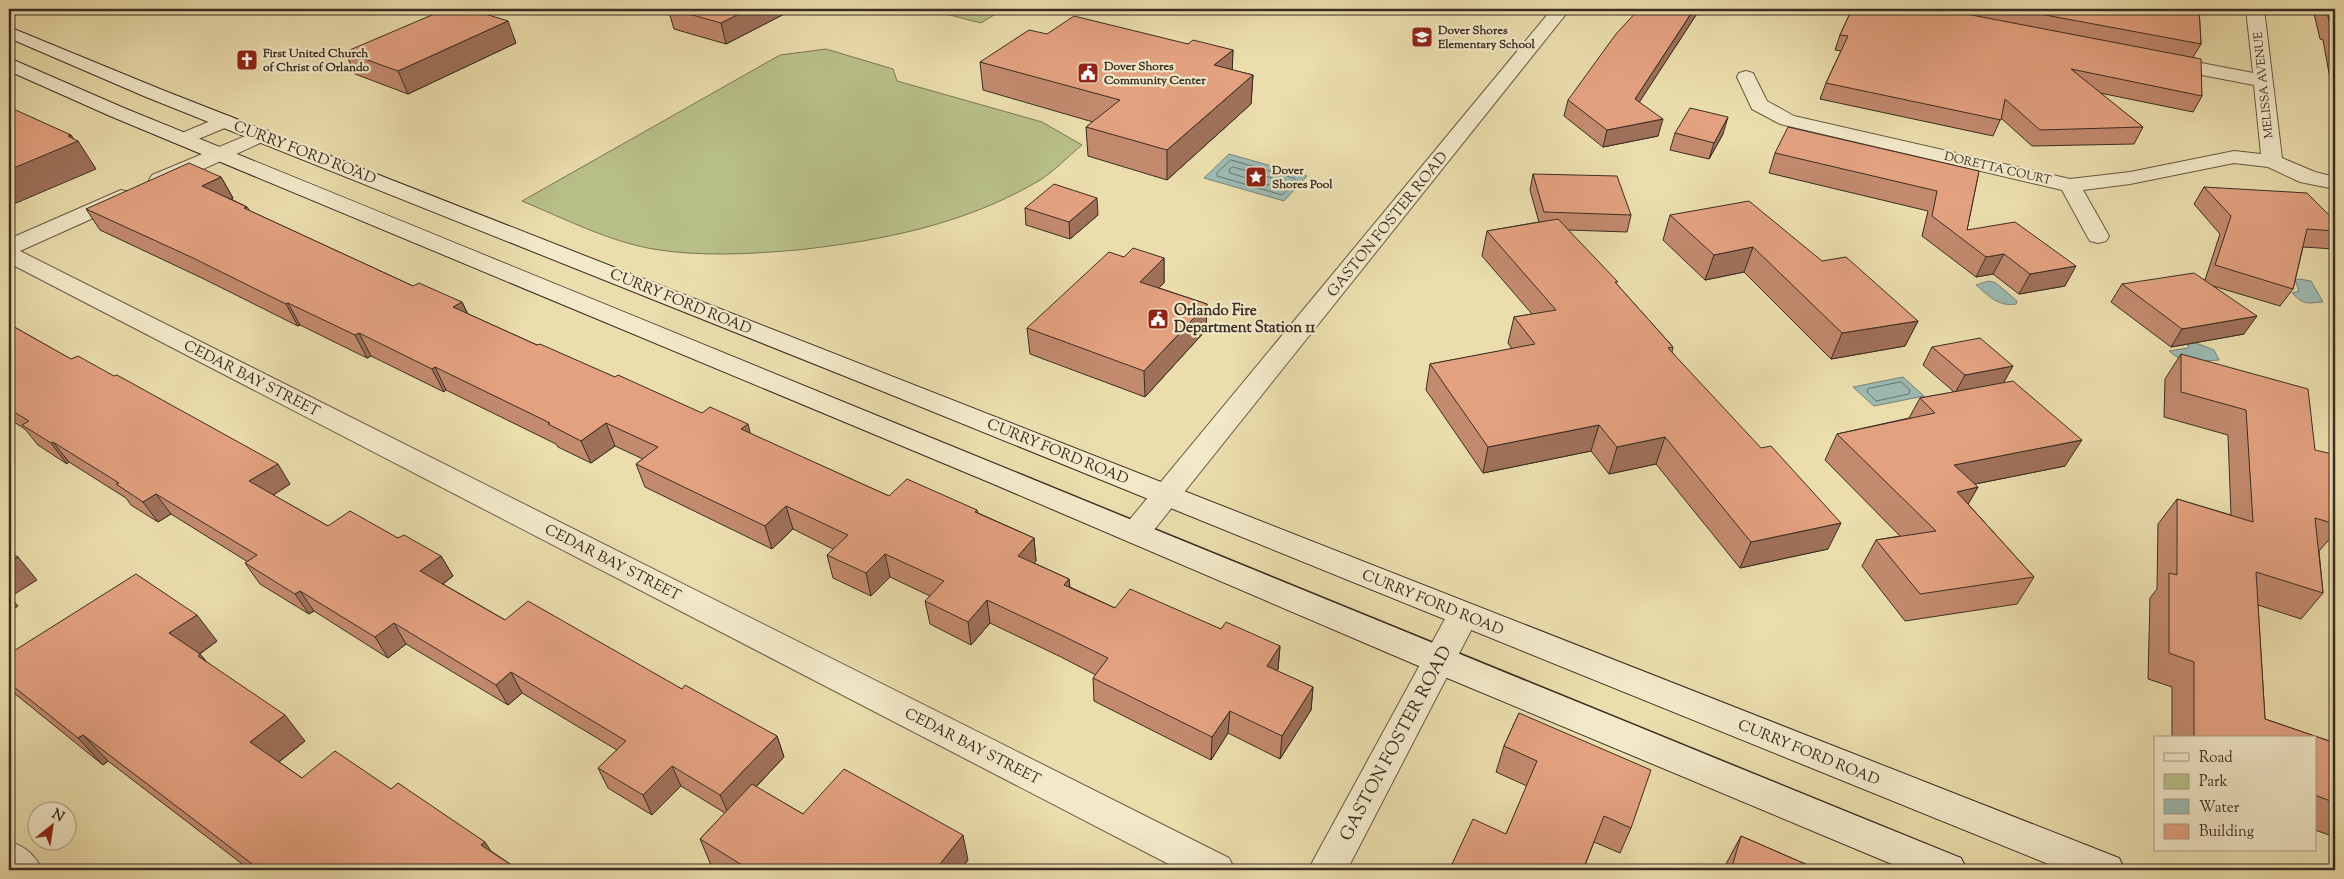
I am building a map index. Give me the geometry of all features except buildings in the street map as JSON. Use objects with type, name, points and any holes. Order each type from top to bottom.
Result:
[{"type":"main road","name":"GASTON FOSTER ROAD","points":[[1136,532],[1561,9]]},
{"type":"main road","name":"MELISSA AVENUE","points":[[2255,9],[2272,161]]},
{"type":"main road","name":"CURRY FORD ROAD","points":[[9,32],[225,121],[1167,494],[2068,863],[2106,870]]},
{"type":"main road","points":[[2146,58],[2262,81]]},
{"type":"main road","points":[[9,64],[219,154],[1136,532],[1440,661],[1948,870]]},
{"type":"main road","name":"DORETTA COURT","points":[[1746,77],[1759,105],[1787,120],[2070,185],[2130,178],[2234,158],[2272,161],[2308,177],[2335,183]]},
{"type":"main road","points":[[184,139],[225,121]]},
{"type":"main road","points":[[9,247],[262,135]]},
{"type":"main road","points":[[2070,185],[2098,236]]},
{"type":"main road","name":"CEDAR BAY STREET","points":[[9,254],[1216,870]]},
{"type":"main road","name":"GASTON FOSTER ROAD","points":[[1327,870],[1463,615]]},
{"type":"main road","points":[[9,858],[23,870]]},
{"type":"green space","points":[[926,9],[1004,9],[981,23]]},
{"type":"green space","points":[[826,49],[893,69],[897,81],[1042,122],[1082,145],[1041,179],[1007,198],[979,210],[920,229],[890,236],[797,250],[743,254],[707,254],[653,249],[603,235],[522,201],[780,55]]},
{"type":"water","name":"Dover Shores Pool","points":[[1229,154],[1307,176],[1284,201],[1204,178]]},
{"type":"water","points":[[2295,280],[2311,281],[2323,302],[2306,303],[2292,293],[2299,291]]},
{"type":"water","points":[[1989,281],[1996,283],[2017,301],[2016,304],[1999,302],[1976,285]]},
{"type":"water","points":[[2196,343],[2214,350],[2219,360],[2192,362],[2181,359],[2169,351],[2188,348],[2188,344]]},
{"type":"water","points":[[1903,377],[1924,396],[1874,406],[1853,387]]},
{"type":"place","name":"Dover Shores Elementary School","points":[[1422,37]]},
{"type":"place","name":"First United Church of Christ of Orlando","points":[[247,60]]},
{"type":"place","name":"Dover Shores Community Center","points":[[1088,73]]},
{"type":"place","name":"Dover Shores Pool","points":[[1256,177]]},
{"type":"place","name":"Orlando Fire Department Station 11","points":[[1158,319]]}]
